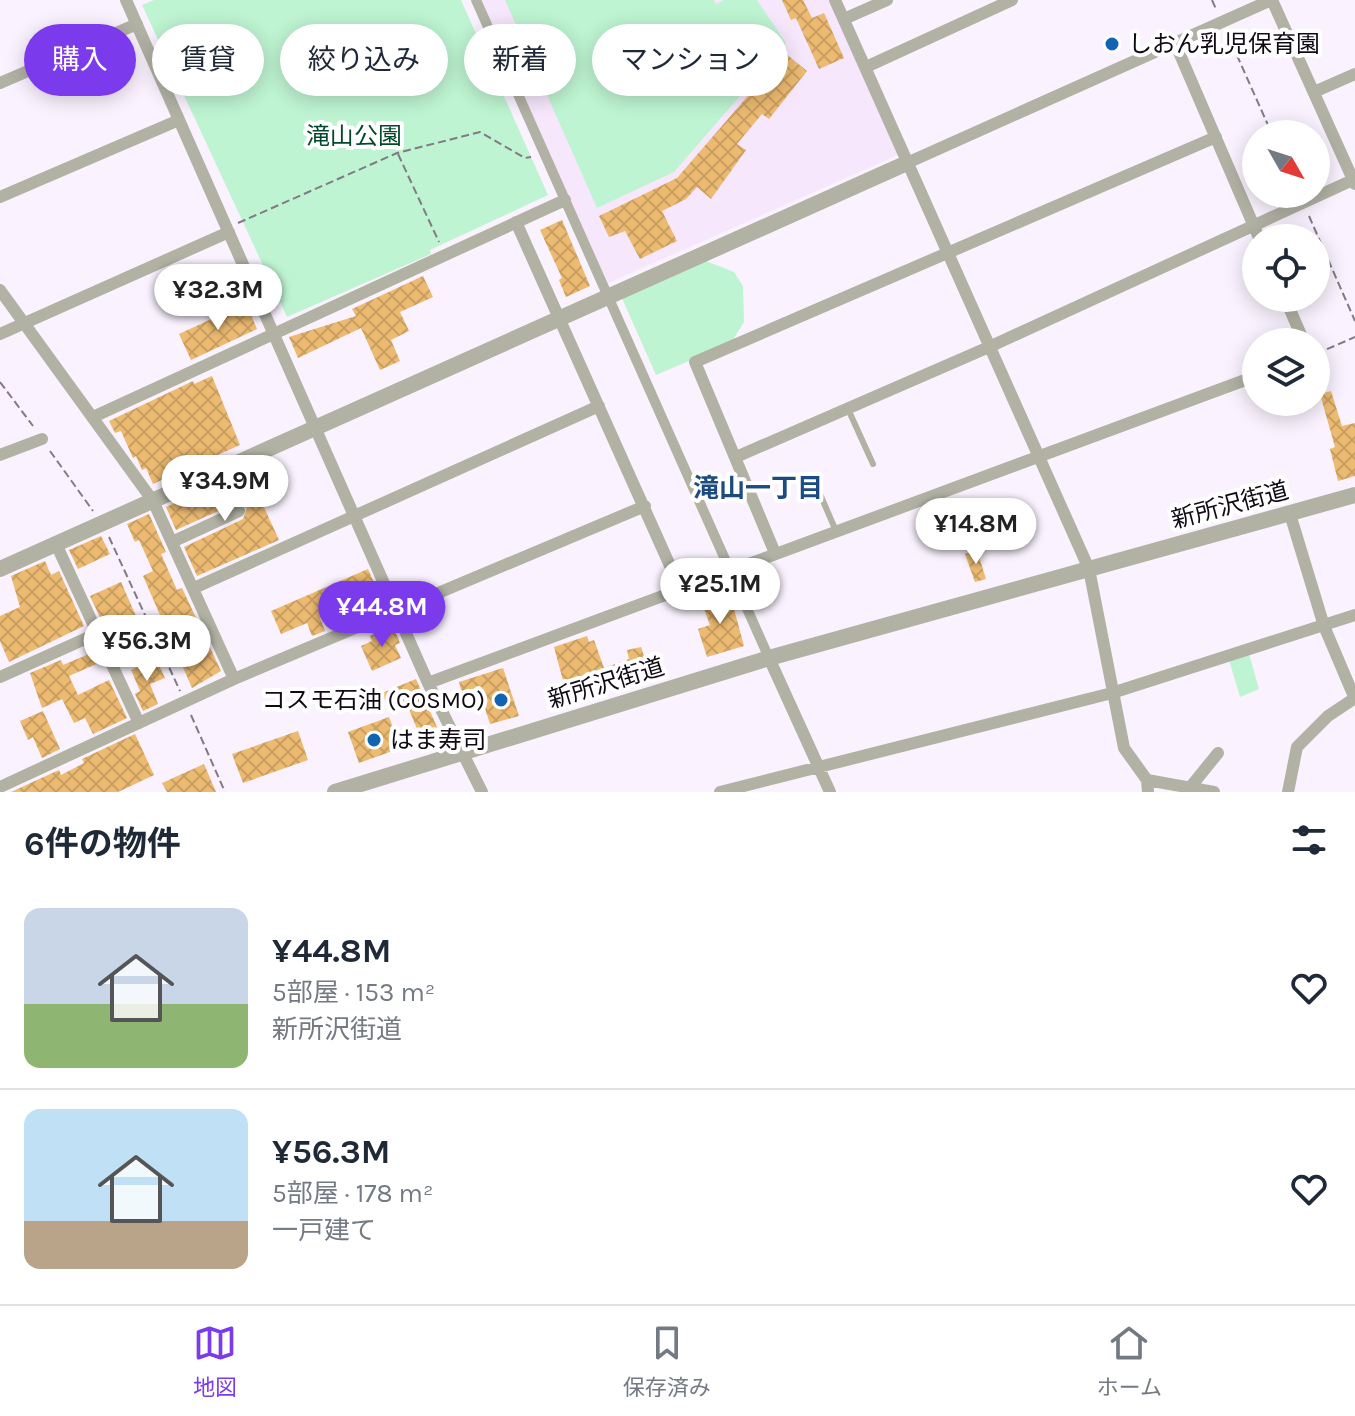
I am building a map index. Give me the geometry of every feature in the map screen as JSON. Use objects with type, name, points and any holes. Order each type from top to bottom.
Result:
[{"type":"street","points":[[126,0],[428,683],[482,792]]},
{"type":"street","points":[[476,0],[830,792]]},
{"type":"street","points":[[835,0],[1089,569],[1124,748],[1148,786],[1214,792]]},
{"type":"street","points":[[844,19],[863,5],[887,0]]},
{"type":"street","points":[[866,67],[1012,0]]},
{"type":"street","points":[[0,569],[1272,0],[1354,181],[1330,191]]},
{"type":"street","points":[[0,83],[137,24]]},
{"type":"street","points":[[1175,43],[1253,224]]},
{"type":"street","points":[[1314,92],[1355,74]]},
{"type":"street","points":[[0,197],[179,120]]},
{"type":"street","points":[[775,553],[695,362],[1216,137]]},
{"type":"street","points":[[93,417],[565,200]]},
{"type":"street","points":[[1255,224],[1292,208]]},
{"type":"street","points":[[516,222],[680,588]]},
{"type":"street","points":[[0,334],[228,230]]},
{"type":"street","points":[[736,457],[989,347],[1242,230]]},
{"type":"street","points":[[0,290],[153,501],[234,679]]},
{"type":"street","points":[[428,683],[1242,381]]},
{"type":"street","points":[[194,588],[599,406]]},
{"type":"street","points":[[0,455],[42,439]]},
{"type":"street","name":"新所沢街道","points":[[335,792],[769,658],[1355,495]]},
{"type":"street","points":[[0,787],[234,679],[645,506]]},
{"type":"street","points":[[172,542],[239,511]]},
{"type":"street","points":[[1288,792],[1297,747],[1328,716],[1355,698],[1324,626],[1290,514]]},
{"type":"street","points":[[56,544],[139,723]]},
{"type":"street","points":[[720,792],[1112,693],[1355,615]]},
{"type":"street","points":[[0,677],[96,634]]},
{"type":"street","points":[[1188,790],[1218,753]]},
{"type":"lane","points":[[847,407],[873,464]]},
{"type":"lane","points":[[820,494],[836,531]]},
{"type":"path","points":[[1212,0],[1266,120]]},
{"type":"path","points":[[228,230],[397,153],[480,132],[525,158],[544,154]]},
{"type":"path","points":[[397,153],[445,254]]},
{"type":"path","points":[[1305,208],[1355,321]]},
{"type":"path","points":[[1330,348],[1355,337]]},
{"type":"path","points":[[0,382],[102,523],[225,792]]},
{"type":"shaded area","points":[[480,0],[829,0],[900,154],[606,284],[523,96],[576,96],[576,24],[491,24]]},
{"type":"green space","name":"滝山公園","points":[[154,0],[461,0],[472,24],[464,24],[464,96],[504,96],[548,195],[430,250],[431,254],[287,317],[184,96],[264,96],[264,24],[152,24],[152,27],[142,5]]},
{"type":"green space","points":[[505,0],[714,0],[716,4],[724,0],[757,0],[773,24],[592,24],[592,96],[740,96],[674,172],[597,208],[547,96],[576,96],[576,24],[516,24]]},
{"type":"green space","points":[[701,259],[734,272],[743,286],[744,322],[731,343],[656,375],[621,296]]},
{"type":"green space","points":[[1249,654],[1259,689],[1240,697],[1229,660]]},
{"type":"building","points":[[782,0],[803,0],[812,18],[824,13],[844,58],[819,69],[796,18],[791,20]]},
{"type":"building","points":[[788,55],[807,71],[788,95]]},
{"type":"building","points":[[748,96],[787,96],[769,119],[762,114],[737,144],[746,150],[711,199],[697,187],[686,199],[662,211],[677,241],[640,259],[625,231],[609,237],[599,216],[677,178]]},
{"type":"building","points":[[562,220],[590,286],[566,297],[559,280],[562,278],[540,230]]},
{"type":"building","points":[[423,276],[433,297],[400,312],[409,331],[391,340],[400,361],[380,370],[361,328],[298,358],[289,337],[356,316],[352,309]]},
{"type":"building","points":[[246,303],[257,329],[191,360],[179,334]]},
{"type":"building","points":[[212,376],[240,445],[153,484],[146,468],[142,470],[136,456],[133,458],[121,431],[115,433],[109,421],[193,381],[194,384]]},
{"type":"building","points":[[1330,391],[1342,426],[1355,423],[1355,476],[1338,481],[1330,449],[1335,447],[1326,416],[1330,416]]},
{"type":"building","points":[[247,470],[279,540],[197,576],[184,547],[243,519],[247,508],[236,503],[176,530],[166,507]]},
{"type":"building","points":[[149,514],[166,552],[161,554],[177,590],[182,588],[221,671],[192,688],[143,576],[153,571],[139,540],[135,542],[127,524]]},
{"type":"building","points":[[101,536],[110,554],[78,569],[69,550]]},
{"type":"building","points":[[977,550],[986,579],[975,582],[965,554]]},
{"type":"building","points":[[45,561],[51,575],[59,571],[84,626],[9,662],[0,641],[0,616],[20,607],[11,576]]},
{"type":"building","points":[[368,569],[384,606],[355,618],[350,606],[320,618],[325,631],[312,636],[307,623],[281,634],[271,611]]},
{"type":"building","points":[[121,582],[148,643],[118,656],[90,596]]},
{"type":"building","points":[[730,594],[744,646],[707,657],[698,629],[710,625],[701,601]]},
{"type":"building","points":[[393,626],[400,643],[395,645],[401,658],[372,671],[361,646],[372,641],[370,636]]},
{"type":"building","points":[[587,636],[589,642],[594,640],[604,668],[629,659],[627,650],[641,647],[649,670],[635,674],[637,679],[568,699],[554,647]]},
{"type":"building","points":[[96,651],[101,662],[69,676],[78,695],[109,680],[127,718],[93,734],[85,718],[74,723],[62,699],[42,708],[30,673],[61,660],[63,665]]},
{"type":"building","points":[[156,659],[165,678],[150,684],[158,704],[143,711],[135,694],[140,691],[131,670]]},
{"type":"building","points":[[503,668],[519,716],[490,724],[478,687],[462,693],[459,682]]},
{"type":"building","points":[[416,679],[440,734],[422,741],[406,702],[389,710],[382,693]]},
{"type":"building","points":[[43,711],[60,749],[42,758],[33,737],[28,740],[20,721]]},
{"type":"building","name":"はま寿司","points":[[389,717],[401,748],[359,763],[348,732]]},
{"type":"building","points":[[298,731],[308,760],[243,783],[232,754]]},
{"type":"building","points":[[135,734],[154,775],[118,792],[11,792],[59,770],[61,775],[84,763],[82,759]]},
{"type":"building","points":[[204,764],[216,792],[167,792],[162,783]]},
{"type":"place","name":"しおん乳児保育園","points":[[1112,44]]},
{"type":"place","name":"コスモ石油 (COSMO)","points":[[501,700]]},
{"type":"place","name":"はま寿司","points":[[374,740]]},
{"type":"district","name":"滝山一丁目","points":[[758,488]]}]
